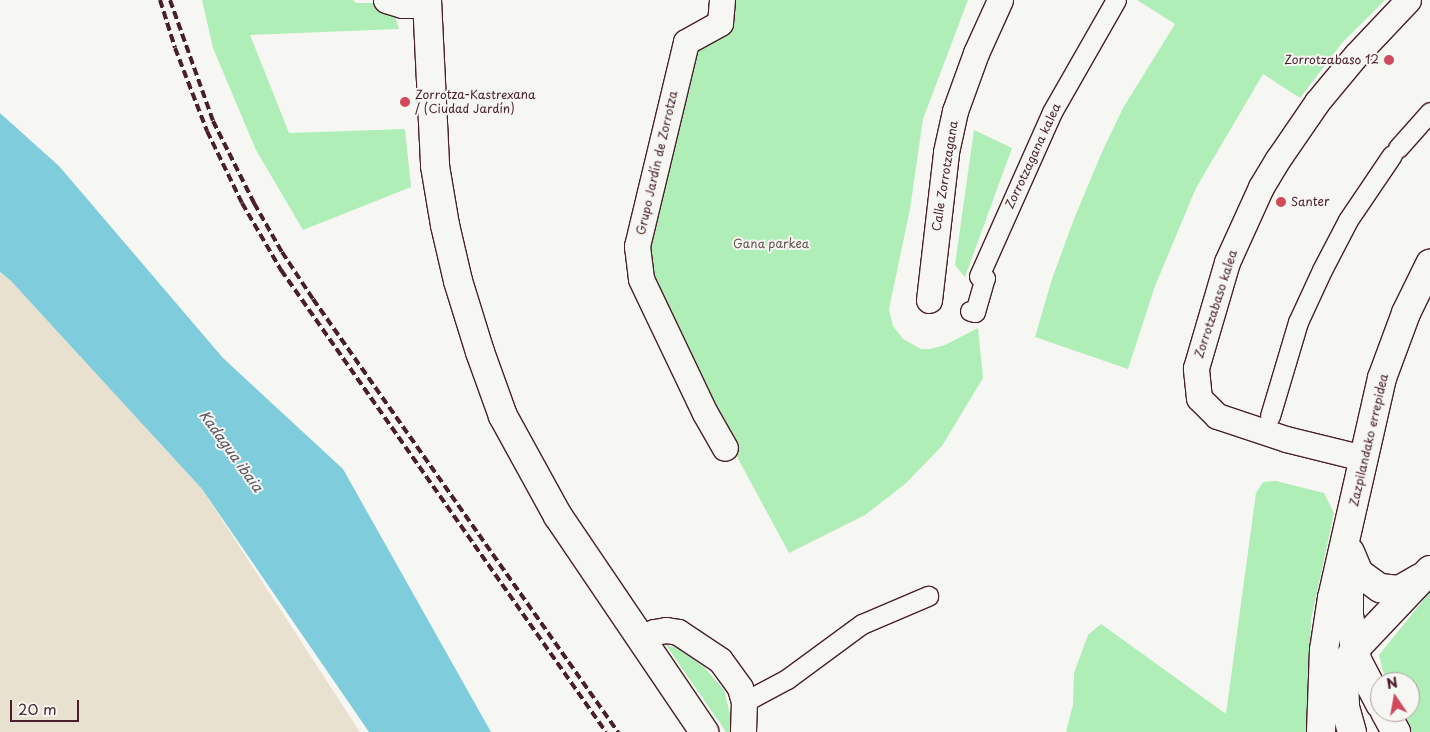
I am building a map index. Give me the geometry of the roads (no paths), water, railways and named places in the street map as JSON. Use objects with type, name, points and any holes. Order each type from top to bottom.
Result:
[{"type":"main road","points":[[427,3],[434,166],[458,281],[480,352],[504,416],[530,468],[558,516],[704,732]]},
{"type":"main road","name":"Zazpilandako errepidea","points":[[1352,732],[1334,665],[1332,598],[1348,543],[1363,458],[1382,378],[1406,313],[1430,264]]},
{"type":"main road","points":[[1348,543],[1359,573],[1380,588],[1399,590],[1428,572]]},
{"type":"main road","name":"Zazpilandako errepidea","points":[[1348,543],[1349,616],[1358,660],[1370,684]]},
{"type":"main road","points":[[1345,706],[1344,681],[1348,660],[1355,650],[1428,572]]},
{"type":"main road","points":[[1321,732],[1324,650],[1332,598]]},
{"type":"street","points":[[386,0],[402,5],[427,3]]},
{"type":"street","name":"Grupo Jardín de Zorrotza","points":[[722,0],[720,22],[686,42],[637,246],[641,278],[705,413],[725,448]]},
{"type":"street","name":"Calle Zorrotzagana","points":[[929,300],[946,152],[955,111],[976,53],[1000,0]]},
{"type":"street","name":"Zorrotzagana kalea","points":[[970,311],[975,312],[985,278],[979,276],[1052,112],[1116,0]]},
{"type":"street","name":"Zorrotzabaso kalea","points":[[1363,458],[1286,440],[1216,416],[1199,398],[1196,368],[1227,262],[1261,187],[1317,102],[1357,54],[1408,0]]},
{"type":"street","points":[[1270,416],[1298,322],[1348,220],[1395,151],[1430,112]]},
{"type":"street","points":[[744,702],[787,679],[862,624],[928,596]]},
{"type":"street","points":[[642,640],[654,632],[666,630],[678,632],[720,660],[740,688],[744,702],[743,732]]},
{"type":"water","name":"Kadagua ibaia","points":[[0,113],[59,166],[223,358],[343,469],[491,732],[369,732],[202,489],[11,281],[0,272]]},
{"type":"railway","points":[[160,0],[175,48],[207,131],[242,203],[281,270],[606,732]]},
{"type":"railway","points":[[170,0],[213,121],[254,203],[282,252],[313,299],[618,732]]},
{"type":"place","name":"Zorrotzabaso 12","points":[[1389,60]]},
{"type":"place","name":"Zorrotza-Kastrexana / (Ciudad Jardín)","points":[[405,102]]},
{"type":"place","name":"Santer","points":[[1281,202]]},
{"type":"park label","name":"Gana parkea","points":[[771,244]]}]
